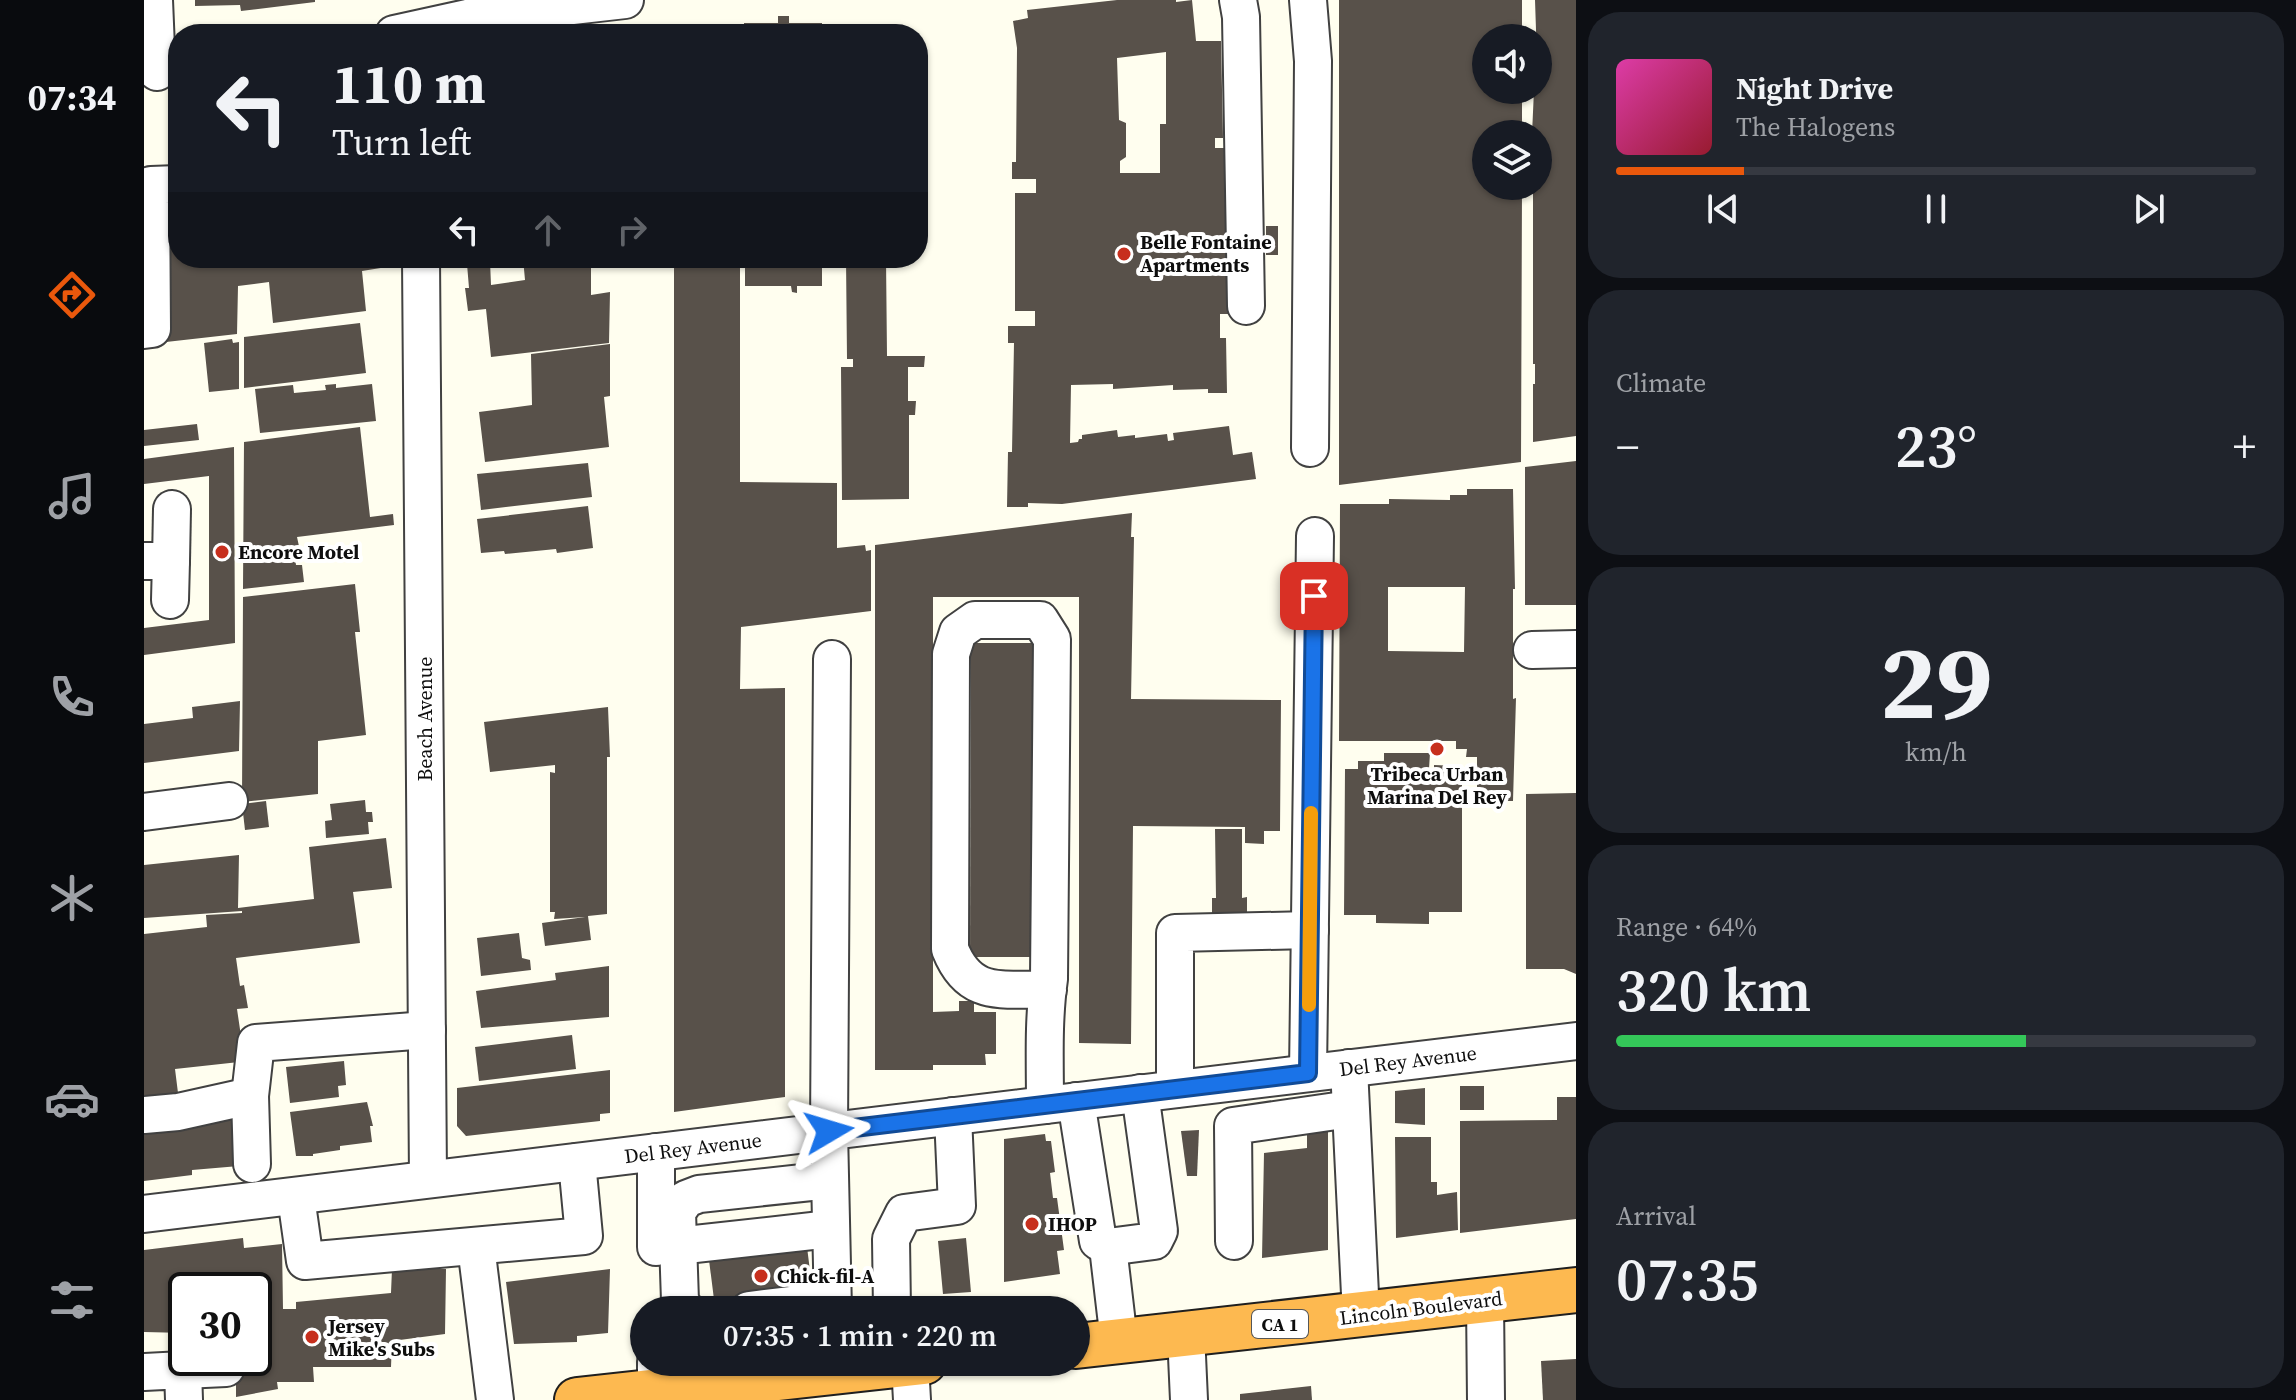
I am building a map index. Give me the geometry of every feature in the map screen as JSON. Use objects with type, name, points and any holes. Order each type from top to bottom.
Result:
[{"type":"highway","name":"Lincoln Boulevard","points":[[1090,1344],[1576,1290]]},
{"type":"highway","points":[[577,1400],[647,1386],[748,1376]]},
{"type":"street","points":[[154,0],[160,72]]},
{"type":"street","points":[[413,24],[625,0]]},
{"type":"street","points":[[1238,0],[1241,17],[1246,306]]},
{"type":"street","points":[[1308,0],[1313,61],[1310,448]]},
{"type":"street","points":[[144,330],[152,329],[151,185],[168,184]]},
{"type":"street","name":"Beach Avenue","points":[[421,268],[428,1179]]},
{"type":"street","points":[[170,600],[158,561],[172,509]]},
{"type":"street","points":[[1308,1073],[1315,536]]},
{"type":"street","points":[[1048,990],[991,988],[973,984],[958,970],[950,949],[951,654],[958,632],[975,620],[1040,620],[1052,639],[1048,990],[1045,1008],[1060,1103],[1098,1241],[1108,1247],[1154,1241],[1159,1231],[1140,1093]]},
{"type":"street","points":[[1532,650],[1576,649]]},
{"type":"street","points":[[832,659],[829,1131],[832,1296]]},
{"type":"street","points":[[144,812],[229,801]]},
{"type":"street","points":[[1175,1089],[1175,933],[1310,930]]},
{"type":"street","points":[[252,1164],[250,1096],[256,1043],[427,1030]]},
{"type":"street","name":"Del Rey Avenue","points":[[144,1214],[1576,1041]]},
{"type":"street","points":[[1349,1068],[1361,1315]]},
{"type":"street","points":[[1229,1083],[1233,1126],[1234,1241]]},
{"type":"street","points":[[144,1115],[178,1112],[250,1096]]},
{"type":"street","points":[[1233,1126],[1350,1109]]},
{"type":"street","points":[[892,1296],[891,1239],[904,1213],[957,1206],[953,1116]]},
{"type":"street","points":[[656,1152],[656,1296]]},
{"type":"street","points":[[296,1197],[305,1261],[584,1236],[577,1162]]},
{"type":"street","points":[[680,1296],[677,1212],[686,1199],[699,1194],[830,1180]]},
{"type":"street","points":[[677,1246],[830,1229]]},
{"type":"street","points":[[476,1246],[495,1400]]},
{"type":"street","points":[[1108,1247],[1119,1341]]},
{"type":"street","points":[[1485,1301],[1486,1400]]},
{"type":"street","points":[[1186,1334],[1189,1400]]},
{"type":"street","points":[[144,1372],[183,1385],[206,1376]]},
{"type":"building","points":[[195,0],[315,2],[241,11],[240,5],[195,6]]},
{"type":"building","name":"Belle Fontaine Apartments","points":[[1117,0],[1192,0],[1196,41],[1221,41],[1223,138],[1215,138],[1215,148],[1226,148],[1233,314],[1220,314],[1220,338],[1226,338],[1227,393],[1208,393],[1208,389],[1173,390],[1173,385],[1113,389],[1113,384],[1071,385],[1070,443],[1078,442],[1082,435],[1117,430],[1118,437],[1167,434],[1168,441],[1174,440],[1173,433],[1229,426],[1233,455],[1252,452],[1256,479],[1062,504],[1028,503],[1028,507],[1007,507],[1008,452],[1012,452],[1014,343],[1008,343],[1008,326],[1035,326],[1035,311],[1015,311],[1015,193],[1036,193],[1036,179],[1012,179],[1012,162],[1016,162],[1017,48],[1013,21],[1028,18],[1027,10]],"holes":[[[1166,52],[1166,124],[1160,124],[1160,173],[1120,173],[1120,161],[1126,157],[1126,123],[1119,120],[1117,58]]]},
{"type":"building","points":[[1339,0],[1522,0],[1522,24],[1472,24],[1472,104],[1522,104],[1522,120],[1472,120],[1472,200],[1522,200],[1521,462],[1339,485]]},
{"type":"building","points":[[1535,0],[1576,0],[1576,436],[1533,442],[1533,200],[1552,200],[1552,120],[1533,120],[1533,104],[1552,104],[1552,24],[1536,24]]},
{"type":"building","points":[[778,16],[789,16],[789,23],[822,24],[744,24],[778,23]]},
{"type":"building","points":[[168,207],[168,268],[381,268],[362,271],[366,311],[273,323],[269,282],[238,286],[237,334],[166,342]]},
{"type":"building","points":[[1266,226],[1278,226],[1278,255],[1266,255]]},
{"type":"building","points":[[467,268],[490,268],[491,285],[525,280],[524,268],[591,268],[591,295],[610,292],[609,343],[491,357],[486,309],[468,311],[465,288],[469,288]]},
{"type":"building","points":[[674,268],[740,268],[740,482],[837,483],[837,548],[865,545],[866,551],[871,550],[871,611],[741,627],[740,689],[785,688],[785,1097],[674,1112]]},
{"type":"building","points":[[745,268],[822,268],[822,286],[797,286],[797,293],[792,292],[791,286],[745,286]]},
{"type":"building","points":[[846,268],[886,268],[887,356],[925,356],[924,367],[908,367],[908,401],[916,401],[915,415],[909,415],[909,499],[842,500],[841,367],[853,367],[853,359],[847,359]]},
{"type":"building","points":[[360,323],[366,373],[244,388],[244,337]]},
{"type":"building","points":[[232,339],[233,343],[239,342],[239,389],[209,392],[204,343]]},
{"type":"building","points":[[610,344],[610,396],[604,397],[609,447],[485,462],[479,412],[532,405],[531,354]]},
{"type":"building","points":[[336,384],[336,388],[372,384],[376,421],[260,433],[255,389],[293,385],[294,393],[326,390],[325,385]]},
{"type":"building","points":[[197,424],[199,440],[144,446],[144,430]]},
{"type":"building","points":[[360,427],[370,517],[393,514],[394,525],[297,537],[300,551],[294,552],[296,565],[302,565],[304,582],[243,589],[244,442]]},
{"type":"building","name":"Encore Motel","points":[[234,447],[235,643],[144,655],[144,628],[209,620],[209,476],[144,484],[144,459]]},
{"type":"building","points":[[1576,461],[1576,605],[1525,605],[1525,467]]},
{"type":"building","points":[[588,463],[592,497],[481,510],[477,474]]},
{"type":"building","points":[[1467,489],[1513,489],[1513,699],[1516,698],[1513,801],[1477,801],[1477,757],[1466,757],[1467,749],[1456,749],[1456,741],[1339,741],[1340,504],[1389,504],[1389,499],[1450,500],[1450,495],[1467,495]],"holes":[[[1388,587],[1465,587],[1464,652],[1388,651]]]},
{"type":"building","points":[[588,506],[593,548],[557,553],[556,549],[481,553],[477,519]]},
{"type":"building","points":[[1132,513],[1131,699],[1281,700],[1280,831],[1264,831],[1264,844],[1245,843],[1245,827],[1133,826],[1131,1044],[1079,1043],[1079,597],[933,597],[933,1012],[959,1011],[959,1001],[974,1001],[974,1012],[996,1012],[996,1054],[985,1054],[986,1065],[933,1065],[933,1070],[875,1070],[875,545]]},
{"type":"building","points":[[355,584],[360,632],[355,632],[366,735],[318,741],[318,794],[242,802],[243,597]]},
{"type":"building","points":[[971,643],[1041,643],[1041,957],[970,957]]},
{"type":"building","points":[[240,701],[239,751],[144,763],[144,724],[193,718],[192,707]]},
{"type":"building","points":[[608,707],[607,914],[588,916],[591,940],[545,946],[542,923],[585,917],[554,919],[555,912],[550,912],[550,772],[555,773],[555,765],[490,772],[484,722]]},
{"type":"building","points":[[1384,753],[1430,753],[1429,769],[1434,769],[1434,765],[1458,766],[1462,769],[1462,912],[1429,912],[1429,924],[1376,923],[1376,915],[1344,915],[1345,769],[1358,769],[1358,761],[1384,761]]},
{"type":"building","points":[[1576,793],[1576,974],[1564,969],[1526,969],[1526,794]]},
{"type":"building","points":[[365,800],[366,812],[372,812],[373,822],[368,822],[369,834],[326,838],[325,821],[332,820],[330,804]]},
{"type":"building","points":[[266,801],[269,827],[245,830],[242,804]]},
{"type":"building","points":[[1215,829],[1242,829],[1242,898],[1247,897],[1247,918],[1212,918],[1212,898],[1216,898]]},
{"type":"building","points":[[386,838],[392,888],[353,892],[360,943],[236,958],[240,986],[244,985],[248,1008],[237,1009],[242,1043],[237,1044],[239,1062],[175,1069],[179,1101],[144,1105],[144,934],[207,927],[206,915],[242,911],[144,918],[144,865],[239,855],[238,908],[314,899],[309,847]]},
{"type":"building","points":[[519,933],[522,958],[530,960],[531,970],[481,976],[477,938]]},
{"type":"building","points":[[609,966],[609,1017],[481,1028],[476,991],[556,980],[555,973]]},
{"type":"building","points":[[572,1035],[576,1069],[479,1081],[475,1047]]},
{"type":"building","points":[[344,1061],[346,1085],[338,1086],[339,1097],[290,1103],[286,1067]]},
{"type":"building","points":[[610,1070],[610,1113],[600,1114],[600,1121],[466,1136],[457,1126],[457,1088]]},
{"type":"building","points":[[1460,1086],[1484,1086],[1484,1110],[1460,1110]]},
{"type":"building","points":[[1425,1088],[1425,1125],[1395,1123],[1395,1091]]},
{"type":"building","points":[[1557,1097],[1576,1097],[1576,1219],[1460,1233],[1460,1121],[1557,1120]]},
{"type":"building","points":[[367,1102],[373,1126],[370,1126],[372,1142],[340,1146],[340,1150],[313,1156],[296,1156],[290,1112]]},
{"type":"building","points":[[239,1107],[239,1166],[192,1170],[192,1175],[144,1181],[144,1128]]},
{"type":"building","points":[[1328,1125],[1328,1250],[1262,1258],[1264,1153],[1307,1148],[1307,1127]]},
{"type":"building","points":[[1199,1130],[1197,1176],[1187,1176],[1181,1131]]},
{"type":"building","name":"IHOP","points":[[1045,1134],[1046,1141],[1051,1141],[1055,1172],[1050,1173],[1053,1198],[1057,1198],[1064,1250],[1057,1251],[1060,1274],[1004,1282],[1004,1139]]},
{"type":"building","points":[[1395,1137],[1431,1137],[1431,1182],[1437,1182],[1437,1195],[1457,1192],[1458,1230],[1396,1238]]},
{"type":"building","points":[[243,1238],[244,1248],[282,1244],[283,1309],[296,1309],[296,1302],[391,1293],[392,1269],[446,1269],[445,1334],[392,1341],[391,1367],[313,1367],[314,1382],[277,1382],[278,1389],[236,1397],[236,1376],[272,1376],[272,1272],[168,1272],[168,1333],[144,1332],[144,1250]]},
{"type":"building","points":[[966,1238],[971,1292],[943,1294],[938,1241]]},
{"type":"building","points":[[807,1247],[813,1295],[714,1296],[709,1260]]},
{"type":"building","points":[[610,1269],[608,1333],[577,1336],[577,1342],[514,1344],[506,1282]]},
{"type":"building","points":[[1576,1359],[1576,1400],[1543,1400],[1541,1361]]},
{"type":"building","points":[[1311,1386],[1312,1400],[1240,1400],[1240,1394]]},
{"type":"slow traffic","points":[[1309,1005],[1311,813]]},
{"type":"place","name":"Belle Fontaine Apartments","points":[[1124,254]]},
{"type":"place","name":"Encore Motel","points":[[222,552]]},
{"type":"place","name":"Tribeca Urban Marina Del Rey","points":[[1437,749]]},
{"type":"place","name":"IHOP","points":[[1032,1224]]},
{"type":"place","name":"Chick-fil-A","points":[[761,1276]]},
{"type":"place","name":"Jersey Mike's Subs","points":[[312,1337]]},
{"type":"route","points":[[829,1131],[1308,1073],[1314,596]]}]
